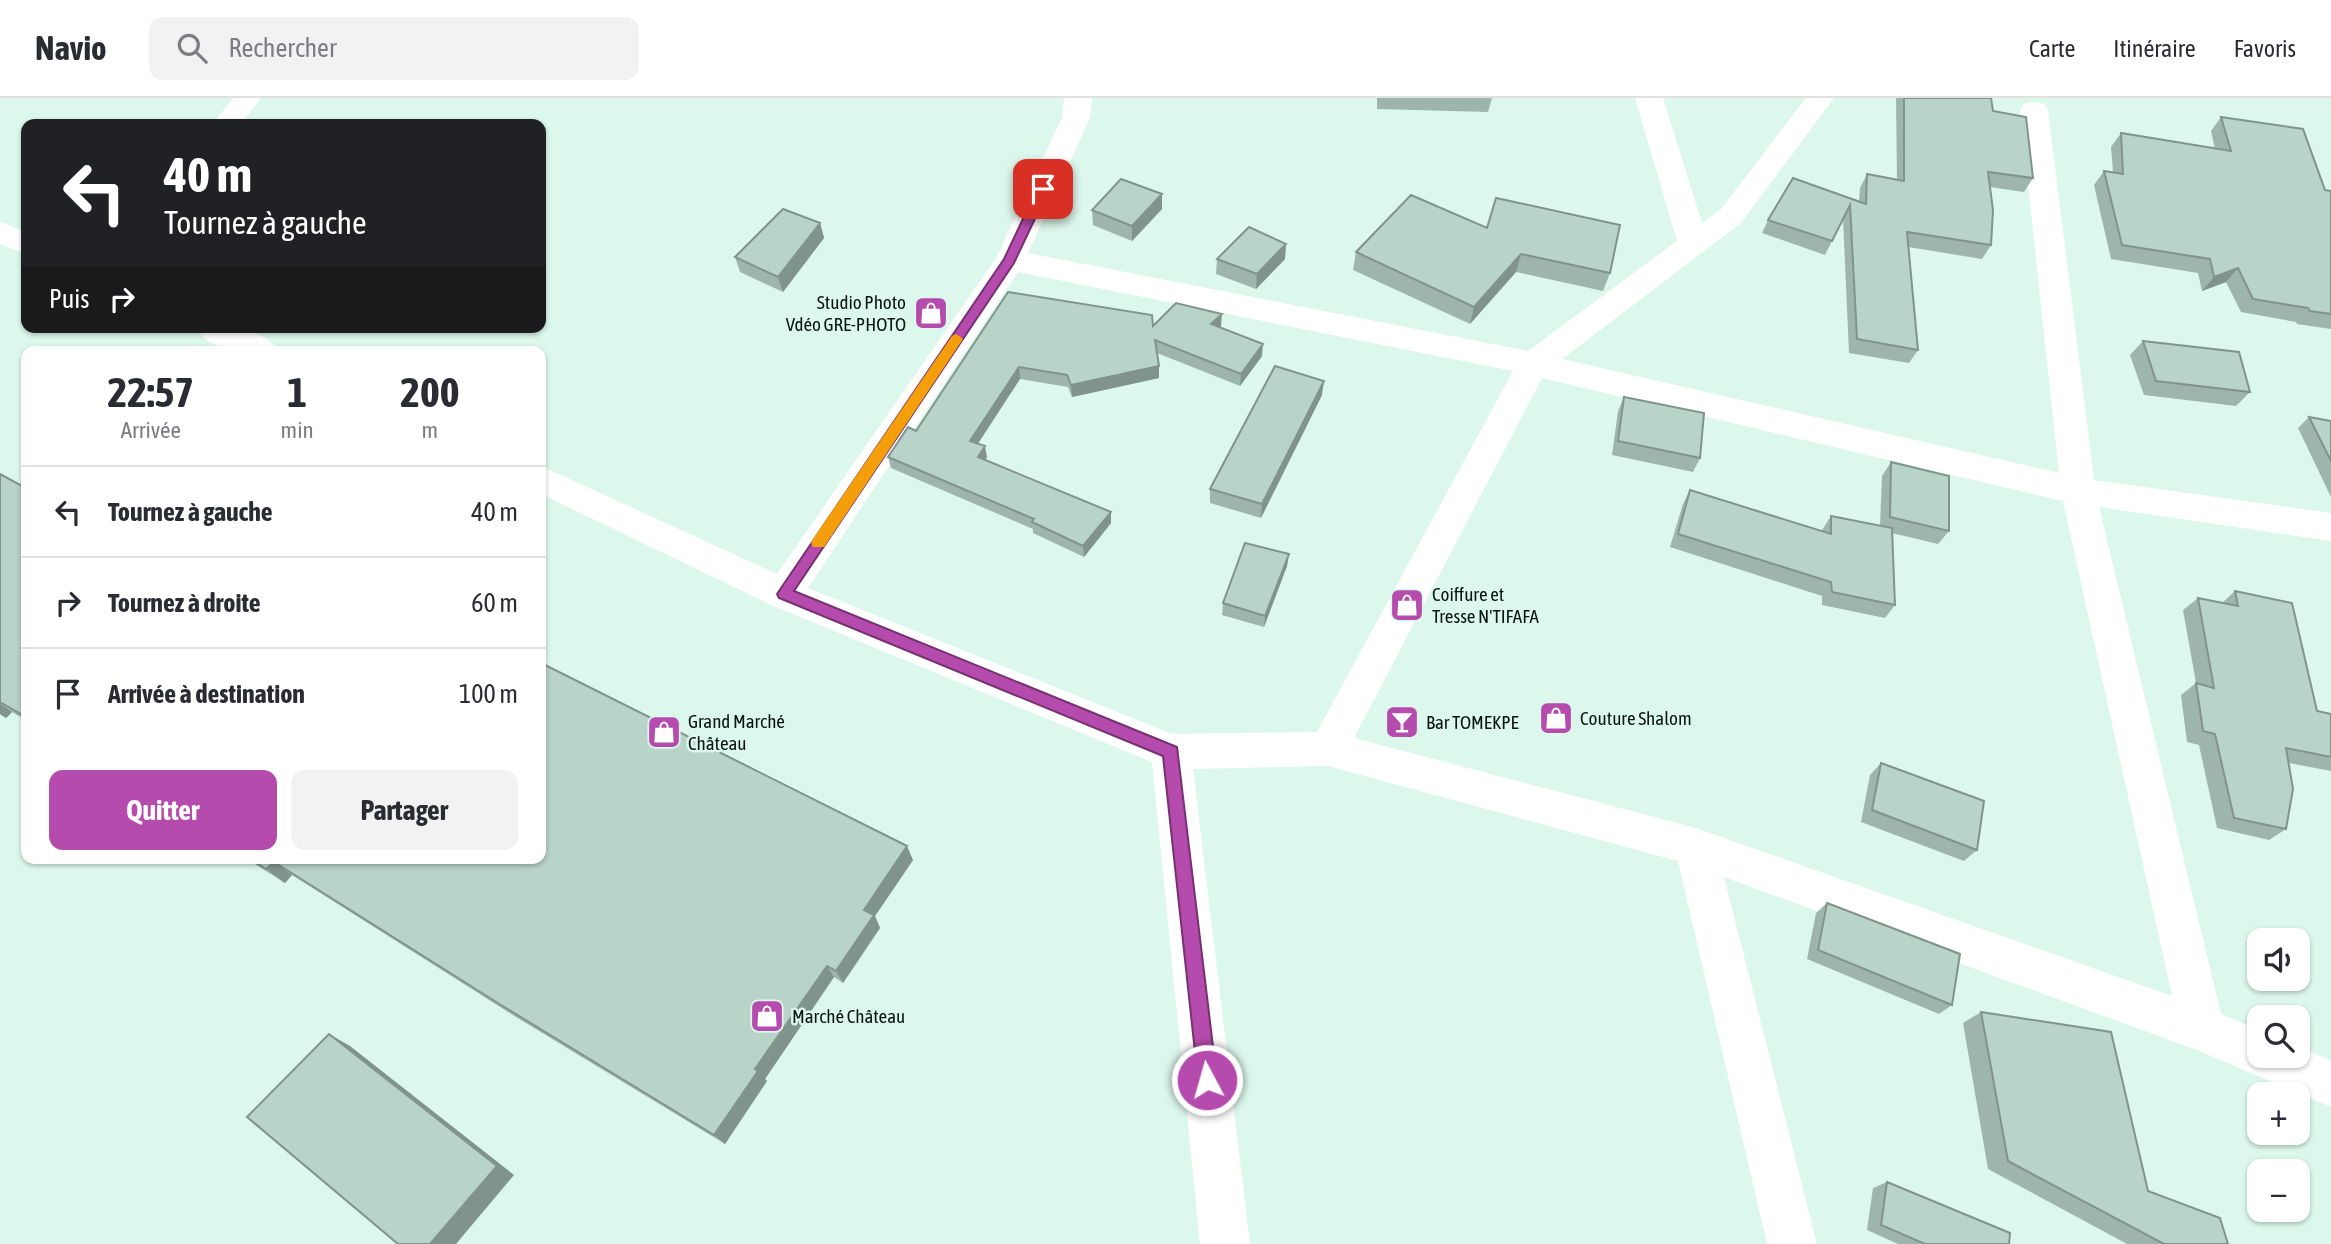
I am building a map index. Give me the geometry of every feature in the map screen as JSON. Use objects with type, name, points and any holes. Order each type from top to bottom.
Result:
[{"type":"street","points":[[231,119],[247,98]]},
{"type":"street","points":[[784,594],[1010,260],[1076,118],[1078,98]]},
{"type":"street","points":[[1649,98],[1693,244]]},
{"type":"street","points":[[1328,749],[1533,364],[1731,216],[1820,98]]},
{"type":"street","points":[[2034,110],[2078,491],[2202,1028]]},
{"type":"street","points":[[0,232],[21,242]]},
{"type":"street","points":[[1010,260],[1533,364],[2078,491],[2331,527]]},
{"type":"street","points":[[223,333],[251,346]]},
{"type":"street","points":[[546,481],[784,594],[1171,752],[1328,749],[1696,847],[2202,1028],[2247,1048]]},
{"type":"street","points":[[1171,752],[1225,1244]]},
{"type":"street","points":[[1696,847],[1792,1244]]},
{"type":"street","points":[[2294,1068],[2331,1084]]},
{"type":"building","points":[[1904,98],[1991,98],[1993,111],[2026,117],[2033,178],[1988,172],[1993,210],[1991,245],[1907,232],[1918,350],[1857,339],[1850,205],[1832,241],[1768,220],[1793,178],[1866,204],[1867,174],[1904,181]]},
{"type":"building","points":[[2221,117],[2303,129],[2325,190],[2331,191],[2331,314],[2253,299],[2238,268],[2214,277],[2210,259],[2122,245],[2104,171],[2123,174],[2121,133],[2231,151]]},
{"type":"building","points":[[1121,179],[1162,194],[1132,226],[1092,210]]},
{"type":"building","points":[[1411,195],[1487,228],[1496,198],[1620,225],[1610,273],[1521,254],[1474,307],[1356,252]]},
{"type":"building","points":[[783,209],[820,223],[778,277],[735,257]]},
{"type":"building","points":[[1249,227],[1286,244],[1257,274],[1217,259]]},
{"type":"building","points":[[1008,292],[1152,315],[1153,326],[1176,303],[1222,314],[1211,324],[1263,344],[1241,374],[1155,340],[1159,366],[1071,385],[1067,375],[1019,367],[970,441],[985,446],[978,457],[1111,512],[1083,546],[1032,522],[1034,519],[888,457],[908,427],[916,431]]},
{"type":"building","points":[[2143,341],[2239,352],[2250,392],[2156,381]]},
{"type":"building","points":[[1275,366],[1324,381],[1262,504],[1210,489]]},
{"type":"building","points":[[1624,397],[1704,413],[1700,458],[1618,441]]},
{"type":"building","points":[[2309,417],[2331,421],[2331,461]]},
{"type":"building","points":[[1891,462],[1949,476],[1949,531],[1890,517]]},
{"type":"building","points":[[0,474],[21,485],[21,714],[0,702]]},
{"type":"building","points":[[1690,490],[1831,534],[1831,516],[1892,528],[1895,605],[1832,592],[1831,582],[1678,534]]},
{"type":"building","points":[[1245,543],[1289,554],[1265,616],[1223,603]]},
{"type":"building","points":[[2235,591],[2292,603],[2317,711],[2331,714],[2331,757],[2286,748],[2293,789],[2286,829],[2234,818],[2215,734],[2203,731],[2196,683],[2214,688],[2198,598],[2238,606]]},
{"type":"building","points":[[546,666],[907,846],[864,910],[874,915],[836,971],[827,966],[755,1069],[758,1071],[714,1135],[277,864],[546,864]]},
{"type":"building","points":[[1881,763],[1984,801],[1977,850],[1872,810]]},
{"type":"building","points":[[258,864],[272,864],[266,869]]},
{"type":"building","points":[[1827,903],[1960,954],[1952,1005],[1818,950]]},
{"type":"building","points":[[1981,1012],[2111,1032],[2148,1191],[2220,1218],[2228,1244],[2164,1244],[2008,1161]]},
{"type":"building","points":[[329,1034],[497,1166],[430,1244],[398,1244],[247,1117]]},
{"type":"building","points":[[1887,1182],[2010,1233],[2009,1244],[1925,1244],[1881,1225]]},
{"type":"slow traffic","points":[[819,543],[956,339]]},
{"type":"place","name":"Studio Photo Vdéo GRE-PHOTO","points":[[931,313]]},
{"type":"place","name":"Coiffure et Tresse N'TIFAFA","points":[[1407,605]]},
{"type":"place","name":"Couture Shalom","points":[[1556,718]]},
{"type":"place","name":"Bar TOMEKPE","points":[[1402,722]]},
{"type":"place","name":"Grand Marché Château","points":[[664,732]]},
{"type":"place","name":"Marché Château","points":[[767,1016]]},
{"type":"route","points":[[1043,189],[1010,260],[784,594],[1171,752],[1207,1080]]}]
